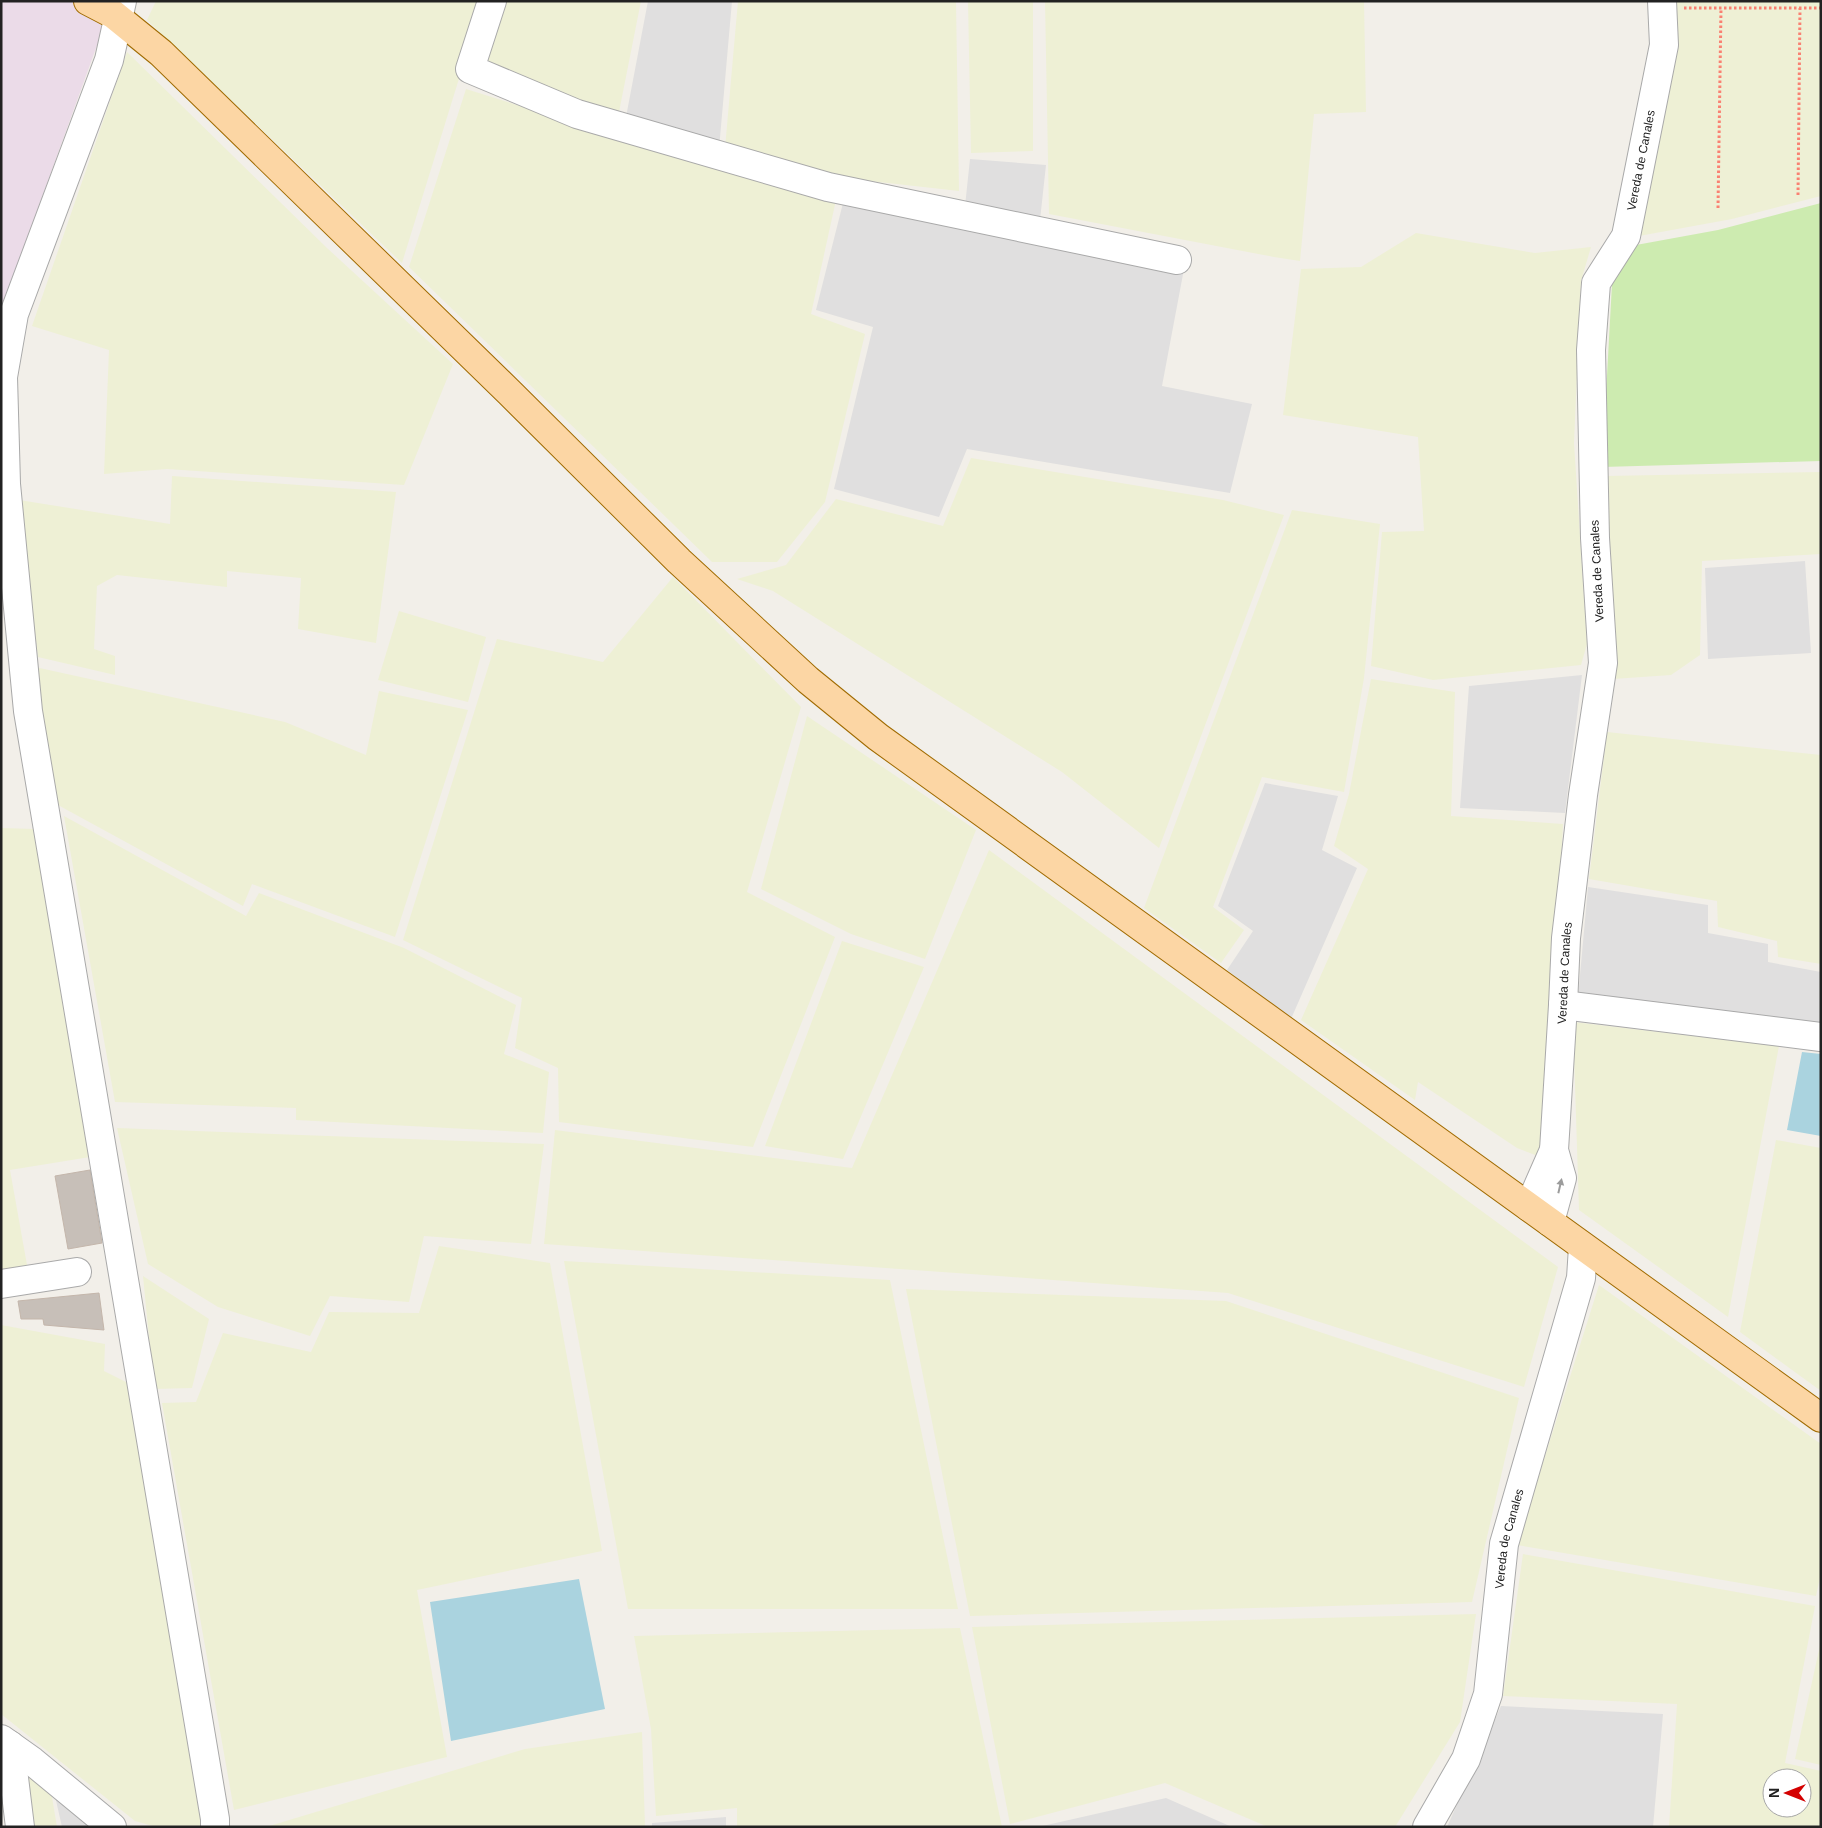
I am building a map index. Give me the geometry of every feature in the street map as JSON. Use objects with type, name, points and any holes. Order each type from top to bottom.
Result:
[{"type":"main road","points":[[88,1],[120,10],[161,53],[680,561],[808,680],[878,738],[1821,1418]]},
{"type":"street","points":[[492,1],[470,69],[577,114],[828,187],[1177,260]]},
{"type":"street","name":"Vereda de Canales","points":[[1550,1222],[1562,1178],[1554,1150],[1566,938],[1583,795],[1603,663],[1595,538],[1591,350],[1596,283],[1626,236],[1664,45],[1663,4]]},
{"type":"street","points":[[120,10],[109,60],[14,314],[3,378],[6,484],[28,711],[204,1751],[215,1827]]},
{"type":"street","points":[[1563,1005],[1821,1037]]},
{"type":"street","name":"Vereda de Canales","points":[[1529,1206],[1554,1150]]},
{"type":"street","name":"Vereda de Canales","points":[[1427,1827],[1466,1759],[1488,1694],[1504,1544],[1581,1278],[1583,1247]]},
{"type":"street","points":[[1,1284],[77,1272]]},
{"type":"street","points":[[6,1742],[20,1827]]},
{"type":"street","points":[[6,1742],[112,1827]]},
{"type":"path","points":[[1750,1],[1750,8]]},
{"type":"path","points":[[1812,1],[1812,8]]},
{"type":"path","points":[[1663,4],[1721,8],[1821,8]]},
{"type":"path","points":[[1718,208],[1721,8]]},
{"type":"path","points":[[1798,195],[1800,8]]},
{"type":"shaded area","points":[[1,1],[107,1],[100,37],[1,311]]},
{"type":"shaded area","points":[[648,1],[732,1],[719,149],[626,117]]},
{"type":"shaded area","points":[[970,159],[1046,165],[1040,220],[1187,253],[1162,386],[1252,404],[1230,493],[967,449],[939,517],[834,489],[873,327],[816,310],[843,203],[963,225]]},
{"type":"shaded area","points":[[1805,561],[1811,653],[1708,659],[1705,568]]},
{"type":"shaded area","points":[[1582,675],[1565,813],[1460,808],[1469,686]]},
{"type":"shaded area","points":[[1265,783],[1338,796],[1322,850],[1357,868],[1291,1019],[1227,970],[1253,931],[1218,906]]},
{"type":"shaded area","points":[[1588,887],[1708,905],[1708,933],[1768,944],[1768,962],[1821,972],[1821,1031],[1578,997]]},
{"type":"shaded area","points":[[1501,1706],[1663,1714],[1653,1827],[1447,1827]]},
{"type":"shaded area","points":[[55,1796],[92,1827],[62,1827]]},
{"type":"shaded area","points":[[1166,1798],[1232,1827],[1038,1827]]},
{"type":"shaded area","points":[[726,1817],[726,1827],[652,1827],[652,1823]]},
{"type":"green space","points":[[156,1],[483,1],[402,263],[147,20]]},
{"type":"green space","points":[[497,1],[641,1],[619,112],[478,67]]},
{"type":"green space","points":[[738,1],[956,1],[959,191],[852,179],[725,148]]},
{"type":"green space","points":[[968,1],[1033,1],[1033,151],[971,153]]},
{"type":"green space","points":[[1045,1],[1364,1],[1366,112],[1314,114],[1300,261],[1049,214]]},
{"type":"green space","points":[[1674,1],[1821,1],[1821,196],[1732,219],[1639,236]]},
{"type":"green space","points":[[127,52],[327,248],[453,364],[404,485],[167,469],[104,474],[109,350],[32,326]]},
{"type":"green space","points":[[466,89],[660,150],[836,200],[811,314],[865,334],[825,502],[777,562],[712,562],[409,267]]},
{"type":"green space","points":[[1821,203],[1821,461],[1602,467],[1612,284],[1636,245],[1718,230]]},
{"type":"green space","points":[[1416,233],[1535,253],[1591,247],[1581,281],[1574,443],[1587,644],[1581,665],[1433,680],[1371,666],[1382,532],[1424,531],[1418,437],[1283,415],[1301,269],[1361,267]]},
{"type":"green space","points":[[971,458],[1223,500],[1284,515],[1159,848],[1062,772],[773,591],[737,579],[786,565],[836,499],[943,526]]},
{"type":"green space","points":[[1821,472],[1821,554],[1702,561],[1700,655],[1671,675],[1613,679],[1605,476]]},
{"type":"green space","points":[[172,476],[396,492],[376,643],[298,629],[301,578],[227,571],[227,587],[117,575],[97,586],[94,649],[115,656],[115,675],[38,657],[19,500],[170,524]]},
{"type":"green space","points":[[1292,510],[1380,524],[1364,678],[1344,792],[1262,777],[1213,907],[1244,930],[1221,963],[1144,908]]},
{"type":"green space","points":[[673,577],[801,707],[747,892],[835,937],[753,1147],[559,1122],[558,1068],[515,1048],[522,998],[403,940],[497,639],[603,662]]},
{"type":"green space","points":[[399,611],[486,637],[468,702],[378,680]]},
{"type":"green space","points":[[35,667],[285,722],[366,755],[379,691],[468,710],[395,937],[252,884],[243,906],[58,805]]},
{"type":"green space","points":[[1371,679],[1455,692],[1451,816],[1563,824],[1546,1159],[1517,1148],[1418,1082],[1415,1100],[1301,1020],[1368,869],[1334,846],[1349,794]]},
{"type":"green space","points":[[807,716],[976,830],[925,959],[851,934],[761,889]]},
{"type":"green space","points":[[1607,732],[1821,755],[1821,964],[1778,957],[1777,941],[1718,927],[1717,901],[1589,879]]},
{"type":"green space","points":[[64,816],[246,916],[259,893],[404,948],[516,1005],[504,1054],[549,1072],[543,1133],[296,1120],[296,1108],[115,1102]]},
{"type":"green space","points":[[1,828],[34,829],[90,1157],[10,1170],[27,1265],[1,1271]]},
{"type":"green space","points":[[989,850],[1558,1267],[1524,1387],[1228,1293],[544,1244],[555,1130],[852,1168]]},
{"type":"green space","points":[[842,941],[924,967],[843,1159],[765,1146]]},
{"type":"green space","points":[[1573,1022],[1779,1046],[1728,1317],[1579,1210]]},
{"type":"green space","points":[[117,1128],[544,1144],[531,1244],[424,1236],[409,1302],[330,1296],[310,1336],[218,1307],[148,1264]]},
{"type":"green space","points":[[1776,1140],[1821,1148],[1821,1391],[1740,1332]]},
{"type":"green space","points":[[439,1246],[550,1263],[602,1551],[417,1590],[447,1757],[234,1810],[162,1403],[196,1402],[223,1333],[311,1352],[329,1312],[419,1313]]},
{"type":"green space","points":[[564,1261],[890,1280],[958,1609],[628,1609]]},
{"type":"green space","points":[[143,1276],[209,1319],[192,1388],[154,1389]]},
{"type":"green space","points":[[1599,1285],[1821,1444],[1821,1573],[1816,1596],[1517,1545]]},
{"type":"green space","points":[[906,1289],[1226,1301],[1519,1398],[1472,1602],[970,1616]]},
{"type":"green space","points":[[1,1325],[105,1344],[104,1371],[128,1383],[203,1801],[201,1827],[156,1827],[135,1821],[1,1714]]},
{"type":"green space","points":[[1523,1554],[1815,1606],[1785,1763],[1808,1768],[1762,1768],[1762,1818],[1812,1818],[1812,1769],[1821,1771],[1821,1827],[1669,1827],[1677,1704],[1503,1696]]},
{"type":"green space","points":[[1476,1614],[1460,1722],[1395,1827],[1268,1827],[1165,1783],[1010,1824],[972,1627]]},
{"type":"green space","points":[[960,1628],[1002,1827],[737,1827],[737,1808],[656,1816],[651,1729],[634,1636]]},
{"type":"green space","points":[[1821,1641],[1821,1765],[1795,1759]]},
{"type":"green space","points":[[642,1732],[645,1827],[266,1827],[525,1749]]},
{"type":"green space","points":[[26,1772],[51,1791],[57,1827],[33,1827]]},
{"type":"water","points":[[1802,1052],[1821,1054],[1821,1136],[1787,1130]]},
{"type":"water","points":[[579,1579],[605,1709],[451,1741],[430,1602]]},
{"type":"building","points":[[90,1170],[102,1243],[68,1249],[55,1176]]},
{"type":"building","points":[[99,1293],[104,1330],[44,1325],[43,1319],[21,1319],[18,1301]]}]
